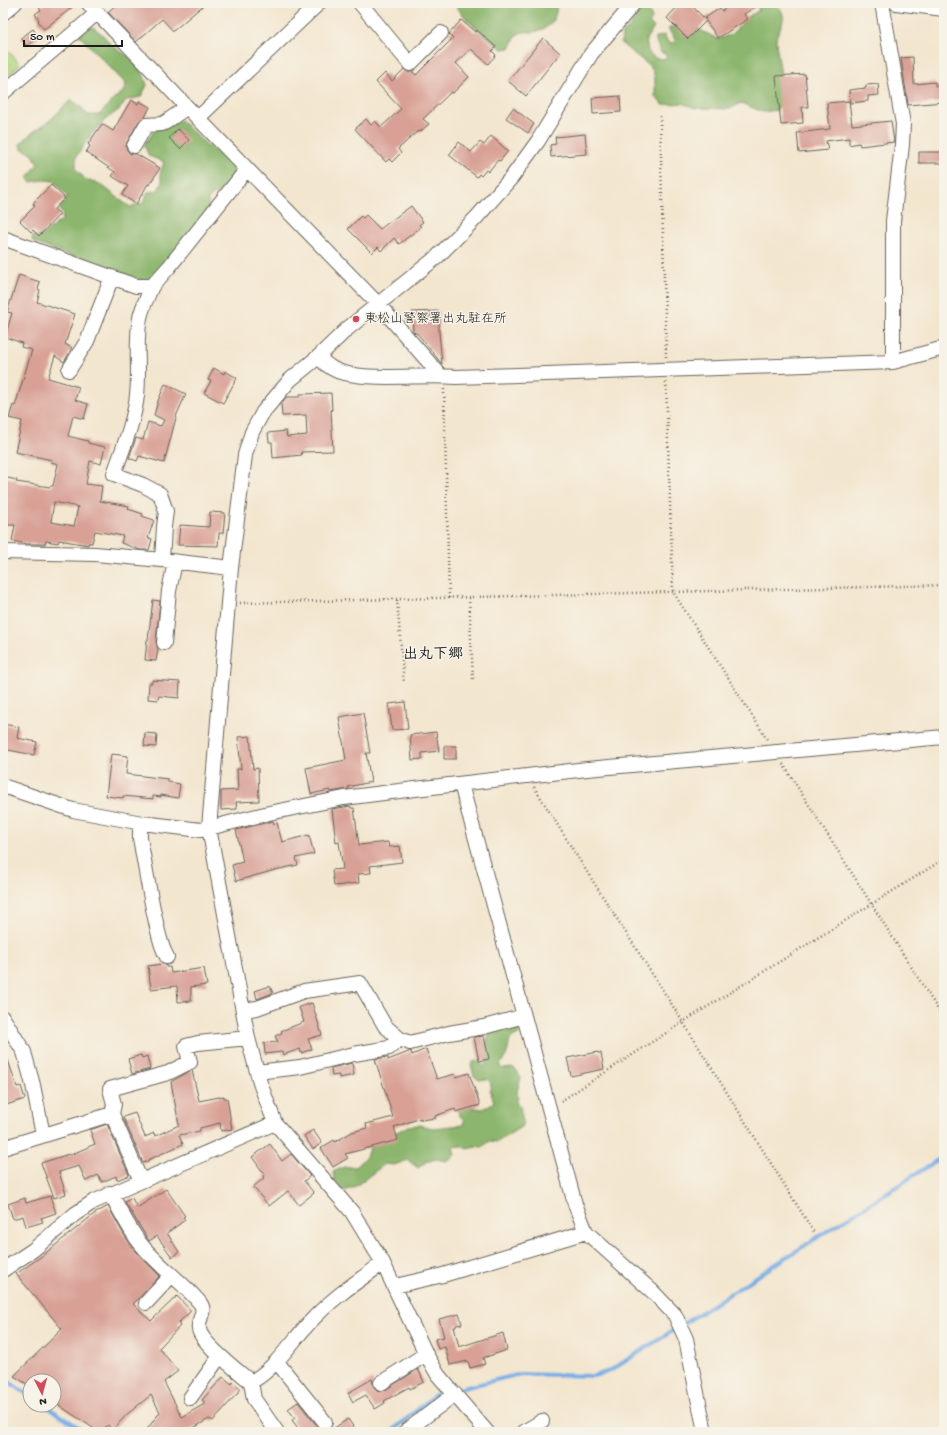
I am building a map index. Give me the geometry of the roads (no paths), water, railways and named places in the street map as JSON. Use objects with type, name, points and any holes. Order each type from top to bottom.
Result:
[{"type":"street","points":[[3,13],[14,3]]},
{"type":"street","points":[[198,118],[319,3]]},
{"type":"street","points":[[360,3],[410,64],[441,33]]},
{"type":"street","points":[[487,1432],[438,1375],[426,1354],[383,1263],[352,1212],[275,1123],[257,1072],[248,1038],[210,828],[231,568],[245,455],[252,432],[263,412],[290,380],[318,358],[347,329],[437,257],[476,218],[512,177],[538,140],[591,54],[634,3]]},
{"type":"street","points":[[882,3],[903,124],[902,146],[893,222],[893,362]]},
{"type":"street","points":[[896,3],[944,9]]},
{"type":"street","points":[[3,93],[93,8],[378,304],[442,375]]},
{"type":"street","points":[[134,146],[146,124],[162,124],[187,107]]},
{"type":"street","points":[[164,643],[169,591],[166,511],[160,494],[143,485],[114,474],[131,427],[138,395],[138,336],[140,316],[152,286],[169,267],[247,168]]},
{"type":"street","points":[[3,238],[136,286],[152,286]]},
{"type":"street","points":[[69,370],[87,340],[112,278]]},
{"type":"street","points":[[318,358],[328,366],[343,373],[370,376],[464,376],[893,362],[944,348]]},
{"type":"street","points":[[3,552],[95,554],[231,568]]},
{"type":"street","points":[[3,786],[73,810],[142,823],[201,830],[268,813],[344,798],[587,769],[944,737]]},
{"type":"street","points":[[461,784],[575,1204],[586,1232],[653,1292],[675,1315],[686,1339],[705,1432]]},
{"type":"street","points":[[142,823],[140,838],[150,893],[158,932],[167,957]]},
{"type":"street","points":[[243,1010],[257,1008],[304,991],[360,984],[384,1026],[400,1040],[410,1043],[449,1033],[484,1027],[524,1016]]},
{"type":"street","points":[[3,1018],[24,1052],[34,1085],[43,1135]]},
{"type":"street","points":[[141,1181],[112,1114],[114,1104],[110,1089],[168,1073],[190,1062],[186,1046],[198,1043],[248,1038]]},
{"type":"street","points":[[257,1072],[300,1067],[354,1054],[389,1048],[400,1040]]},
{"type":"street","points":[[3,1148],[112,1114]]},
{"type":"street","points":[[3,1270],[33,1250],[75,1214],[93,1202],[110,1193],[275,1123]]},
{"type":"street","points":[[110,1193],[139,1242],[190,1291],[201,1305],[204,1310],[198,1327],[201,1335],[220,1356],[251,1382],[254,1399],[277,1432]]},
{"type":"street","points":[[395,1286],[450,1274],[586,1232]]},
{"type":"street","points":[[251,1382],[262,1376],[311,1321],[343,1291],[383,1263]]},
{"type":"street","points":[[146,1302],[172,1275]]},
{"type":"street","points":[[381,1383],[426,1354]]},
{"type":"street","points":[[190,1398],[220,1356]]},
{"type":"street","points":[[276,1362],[325,1422]]},
{"type":"street","points":[[405,1432],[455,1394]]},
{"type":"street","points":[[524,1432],[542,1421]]},
{"type":"waterway","points":[[455,1390],[521,1374],[593,1376],[610,1371],[944,1156]]},
{"type":"waterway","points":[[3,1378],[22,1391]]},
{"type":"waterway","points":[[391,1432],[435,1395],[449,1392]]},
{"type":"waterway","points":[[56,1413],[86,1432]]},
{"type":"place","name":"東松山警察署出丸駐在所","points":[[356,319]]},
{"type":"district","name":"出丸下郷","points":[[433,655]]}]
